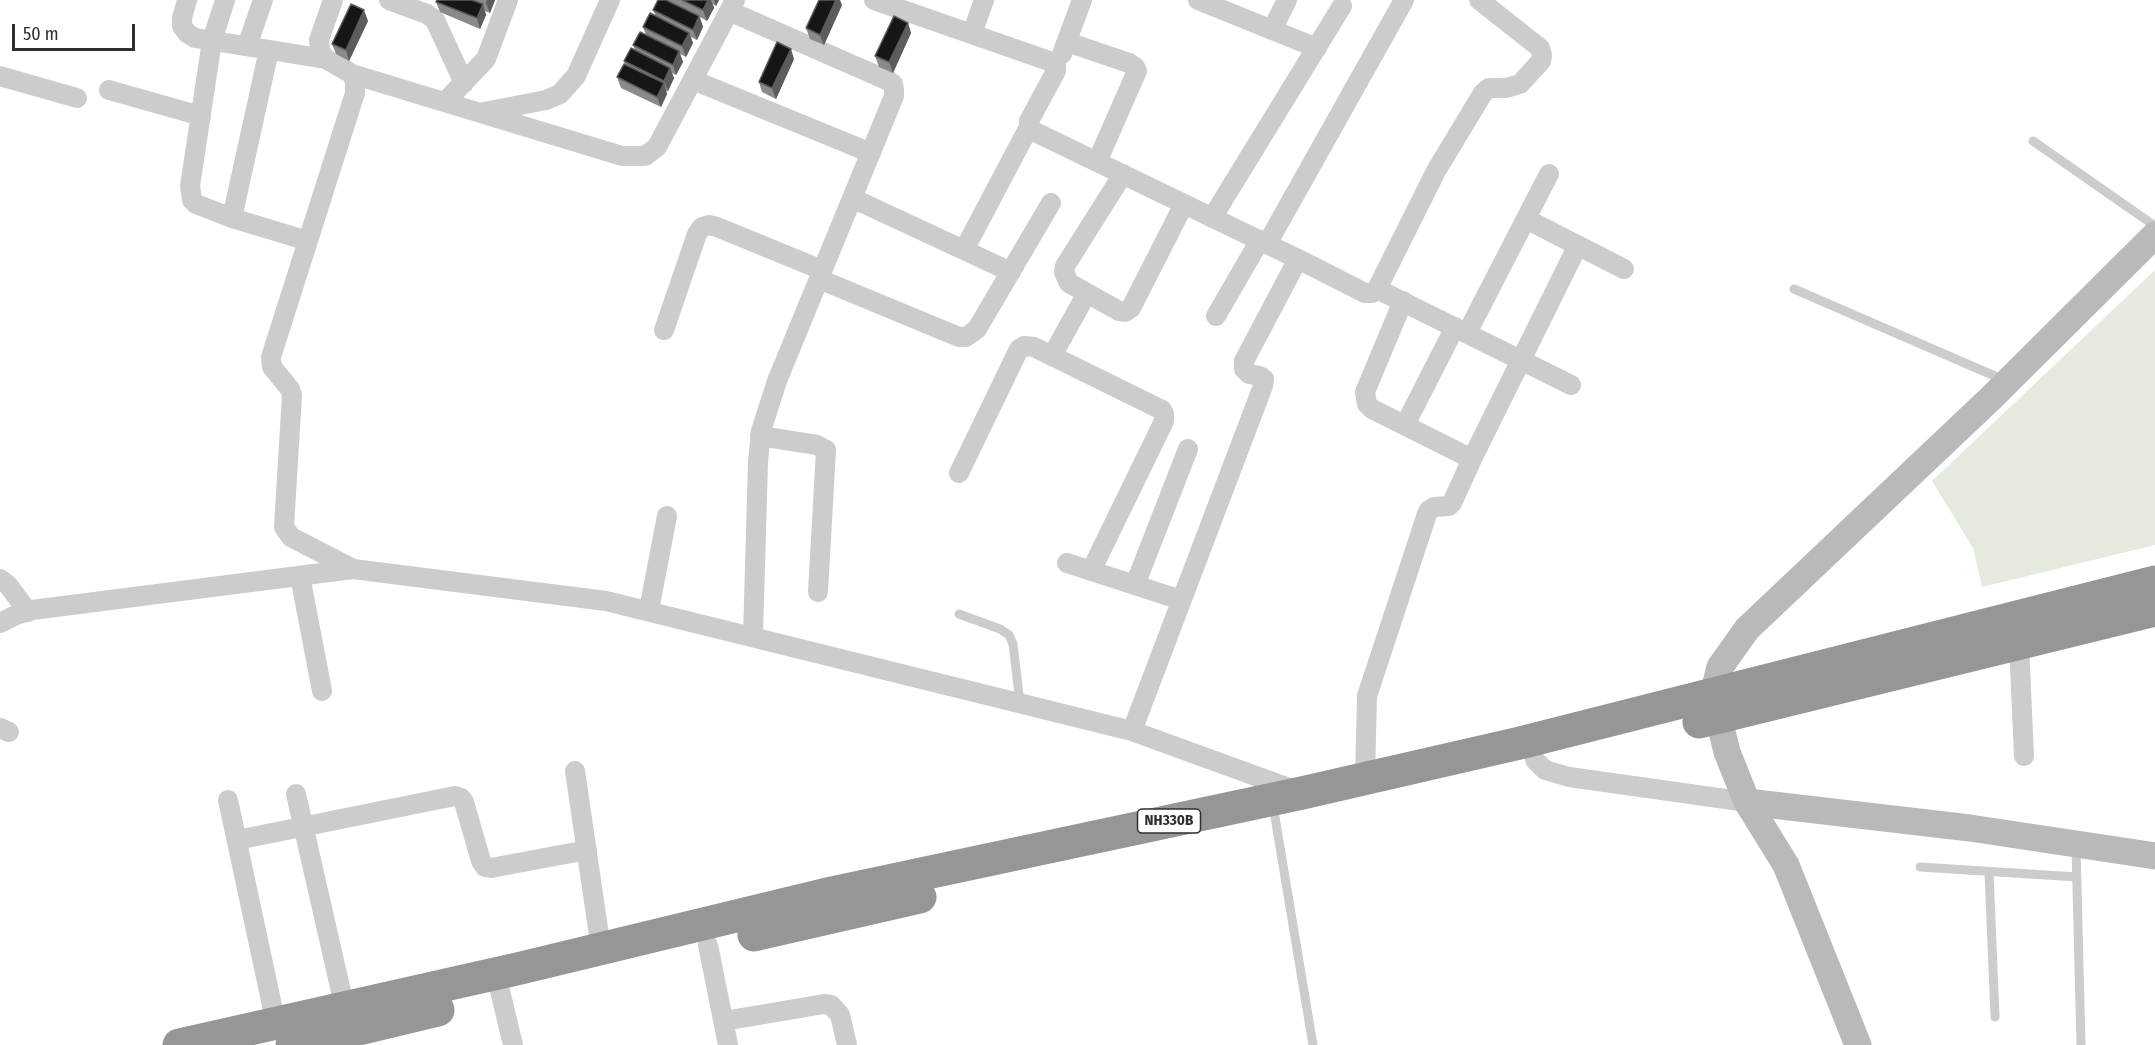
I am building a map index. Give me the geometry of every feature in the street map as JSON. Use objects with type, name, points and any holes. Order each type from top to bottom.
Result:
[{"type":"highway","name":"NH330B","points":[[179,1045],[284,1035],[499,984],[601,949],[823,895],[1283,803],[1417,789],[1535,760],[1715,706],[2155,582]]},
{"type":"highway","name":"NH330B","points":[[284,1035],[345,1008],[499,984],[708,945],[1283,803],[1365,778],[1520,743],[2019,645],[2155,610]]},
{"type":"main road","points":[[1858,1045],[1786,865],[1748,802],[1727,752],[1715,706],[1720,668],[1748,629],[2007,382],[2155,235]]},
{"type":"main road","points":[[1748,802],[1970,828],[2155,856]]},
{"type":"street","points":[[187,0],[182,26],[195,38],[326,59],[352,74],[622,156],[645,156],[657,147],[732,5],[893,84],[894,96],[777,381],[760,436],[753,636]]},
{"type":"street","points":[[225,0],[212,41],[190,194],[196,204],[232,218],[308,241]]},
{"type":"street","points":[[247,46],[263,0]]},
{"type":"street","points":[[326,59],[320,51],[319,40],[333,0]]},
{"type":"street","points":[[389,0],[418,5],[435,20],[440,26],[464,83]]},
{"type":"street","points":[[445,102],[486,58],[508,0]]},
{"type":"street","points":[[481,113],[546,100],[560,94],[576,75],[610,0]]},
{"type":"street","points":[[874,0],[904,5],[972,34],[1052,62],[1056,65],[1056,71]]},
{"type":"street","points":[[972,34],[984,0]]},
{"type":"street","points":[[964,250],[1056,71],[1082,0]]},
{"type":"street","points":[[1197,0],[1317,48]]},
{"type":"street","points":[[1272,30],[1287,0]]},
{"type":"street","points":[[1216,316],[1263,242],[1404,0]]},
{"type":"street","points":[[1029,126],[1033,131],[1365,293],[1372,293],[1377,289],[1436,171],[1483,93],[1489,88],[1506,88],[1520,84],[1541,61],[1540,48],[1479,0]]},
{"type":"street","points":[[1212,218],[1342,6]]},
{"type":"street","points":[[1066,42],[1136,67],[1137,71],[1097,162]]},
{"type":"street","points":[[232,218],[268,50]]},
{"type":"street","points":[[352,74],[355,93],[272,357],[272,367],[290,389],[292,395],[284,527],[291,537],[353,569]]},
{"type":"street","points":[[0,76],[77,98]]},
{"type":"street","points":[[693,80],[871,153]]},
{"type":"street","points":[[109,90],[201,116]]},
{"type":"street","points":[[1123,174],[1065,266],[1066,278],[1119,311],[1125,312],[1131,308],[1184,204]]},
{"type":"street","points":[[1405,425],[1526,219],[1549,174]]},
{"type":"street","points":[[852,198],[1011,272]]},
{"type":"street","points":[[664,330],[697,234],[702,227],[709,225],[959,337],[966,337],[977,329],[1051,203]]},
{"type":"street","points":[[1526,219],[1624,268]]},
{"type":"street","points":[[1365,778],[1367,696],[1427,514],[1434,507],[1449,506],[1452,503],[1578,246]]},
{"type":"street","points":[[1132,731],[1263,386],[1264,379],[1249,374],[1244,369],[1244,362],[1298,259]]},
{"type":"street","points":[[1377,289],[1571,385]]},
{"type":"street","points":[[1052,356],[1087,293]]},
{"type":"street","points":[[1403,301],[1365,392],[1365,398],[1372,409],[1472,459]]},
{"type":"street","points":[[959,473],[1019,349],[1029,346],[1162,410],[1164,421],[1091,571]]},
{"type":"street","points":[[760,436],[817,445],[826,450],[818,591]]},
{"type":"street","points":[[1135,585],[1188,449]]},
{"type":"street","points":[[650,610],[667,516]]},
{"type":"street","points":[[1066,563],[1181,600]]},
{"type":"street","points":[[0,623],[28,612],[353,569],[606,601],[650,610],[1132,731],[1283,803]]},
{"type":"street","points":[[300,576],[322,691]]},
{"type":"street","points":[[0,579],[8,585],[28,612]]},
{"type":"street","points":[[2019,645],[2024,756]]},
{"type":"street","points":[[1535,760],[1545,770],[1569,777],[1748,802]]},
{"type":"street","points":[[575,771],[601,949]]},
{"type":"street","points":[[297,794],[345,1008]]},
{"type":"street","points":[[237,840],[455,796],[464,802],[481,861],[485,867],[491,868],[587,850]]},
{"type":"street","points":[[228,800],[284,1035]]},
{"type":"street","points":[[708,945],[728,1045]]},
{"type":"street","points":[[499,984],[512,1044]]},
{"type":"street","points":[[724,1021],[824,1004],[831,1005],[840,1015],[847,1045]]},
{"type":"lane","points":[[2033,141],[2155,226]]},
{"type":"lane","points":[[1794,289],[2007,382]]},
{"type":"lane","points":[[959,614],[1000,629],[1009,635],[1020,703]]},
{"type":"lane","points":[[1283,803],[1313,1045]]},
{"type":"lane","points":[[2076,844],[2081,1045]]},
{"type":"lane","points":[[1920,867],[2077,877]]},
{"type":"lane","points":[[1989,872],[1995,1017]]},
{"type":"shaded area","points":[[2155,270],[2155,545],[1982,587],[1973,548],[1932,481]]},
{"type":"building","points":[[437,0],[472,0],[483,4],[477,18],[436,2]]},
{"type":"building","points":[[658,0],[666,0],[699,16],[693,30],[653,10]]},
{"type":"building","points":[[682,0],[708,0],[703,10]]},
{"type":"building","points":[[819,0],[836,0],[820,35],[806,28]]},
{"type":"building","points":[[351,4],[364,10],[346,50],[332,44]]},
{"type":"building","points":[[650,13],[689,33],[682,46],[643,27]]},
{"type":"building","points":[[894,16],[908,23],[889,62],[875,56]]},
{"type":"building","points":[[640,32],[679,51],[673,65],[633,45]]},
{"type":"building","points":[[777,42],[791,49],[772,88],[759,82]]},
{"type":"building","points":[[631,48],[670,68],[664,81],[624,61]]},
{"type":"building","points":[[624,64],[664,83],[657,97],[617,77]]}]
